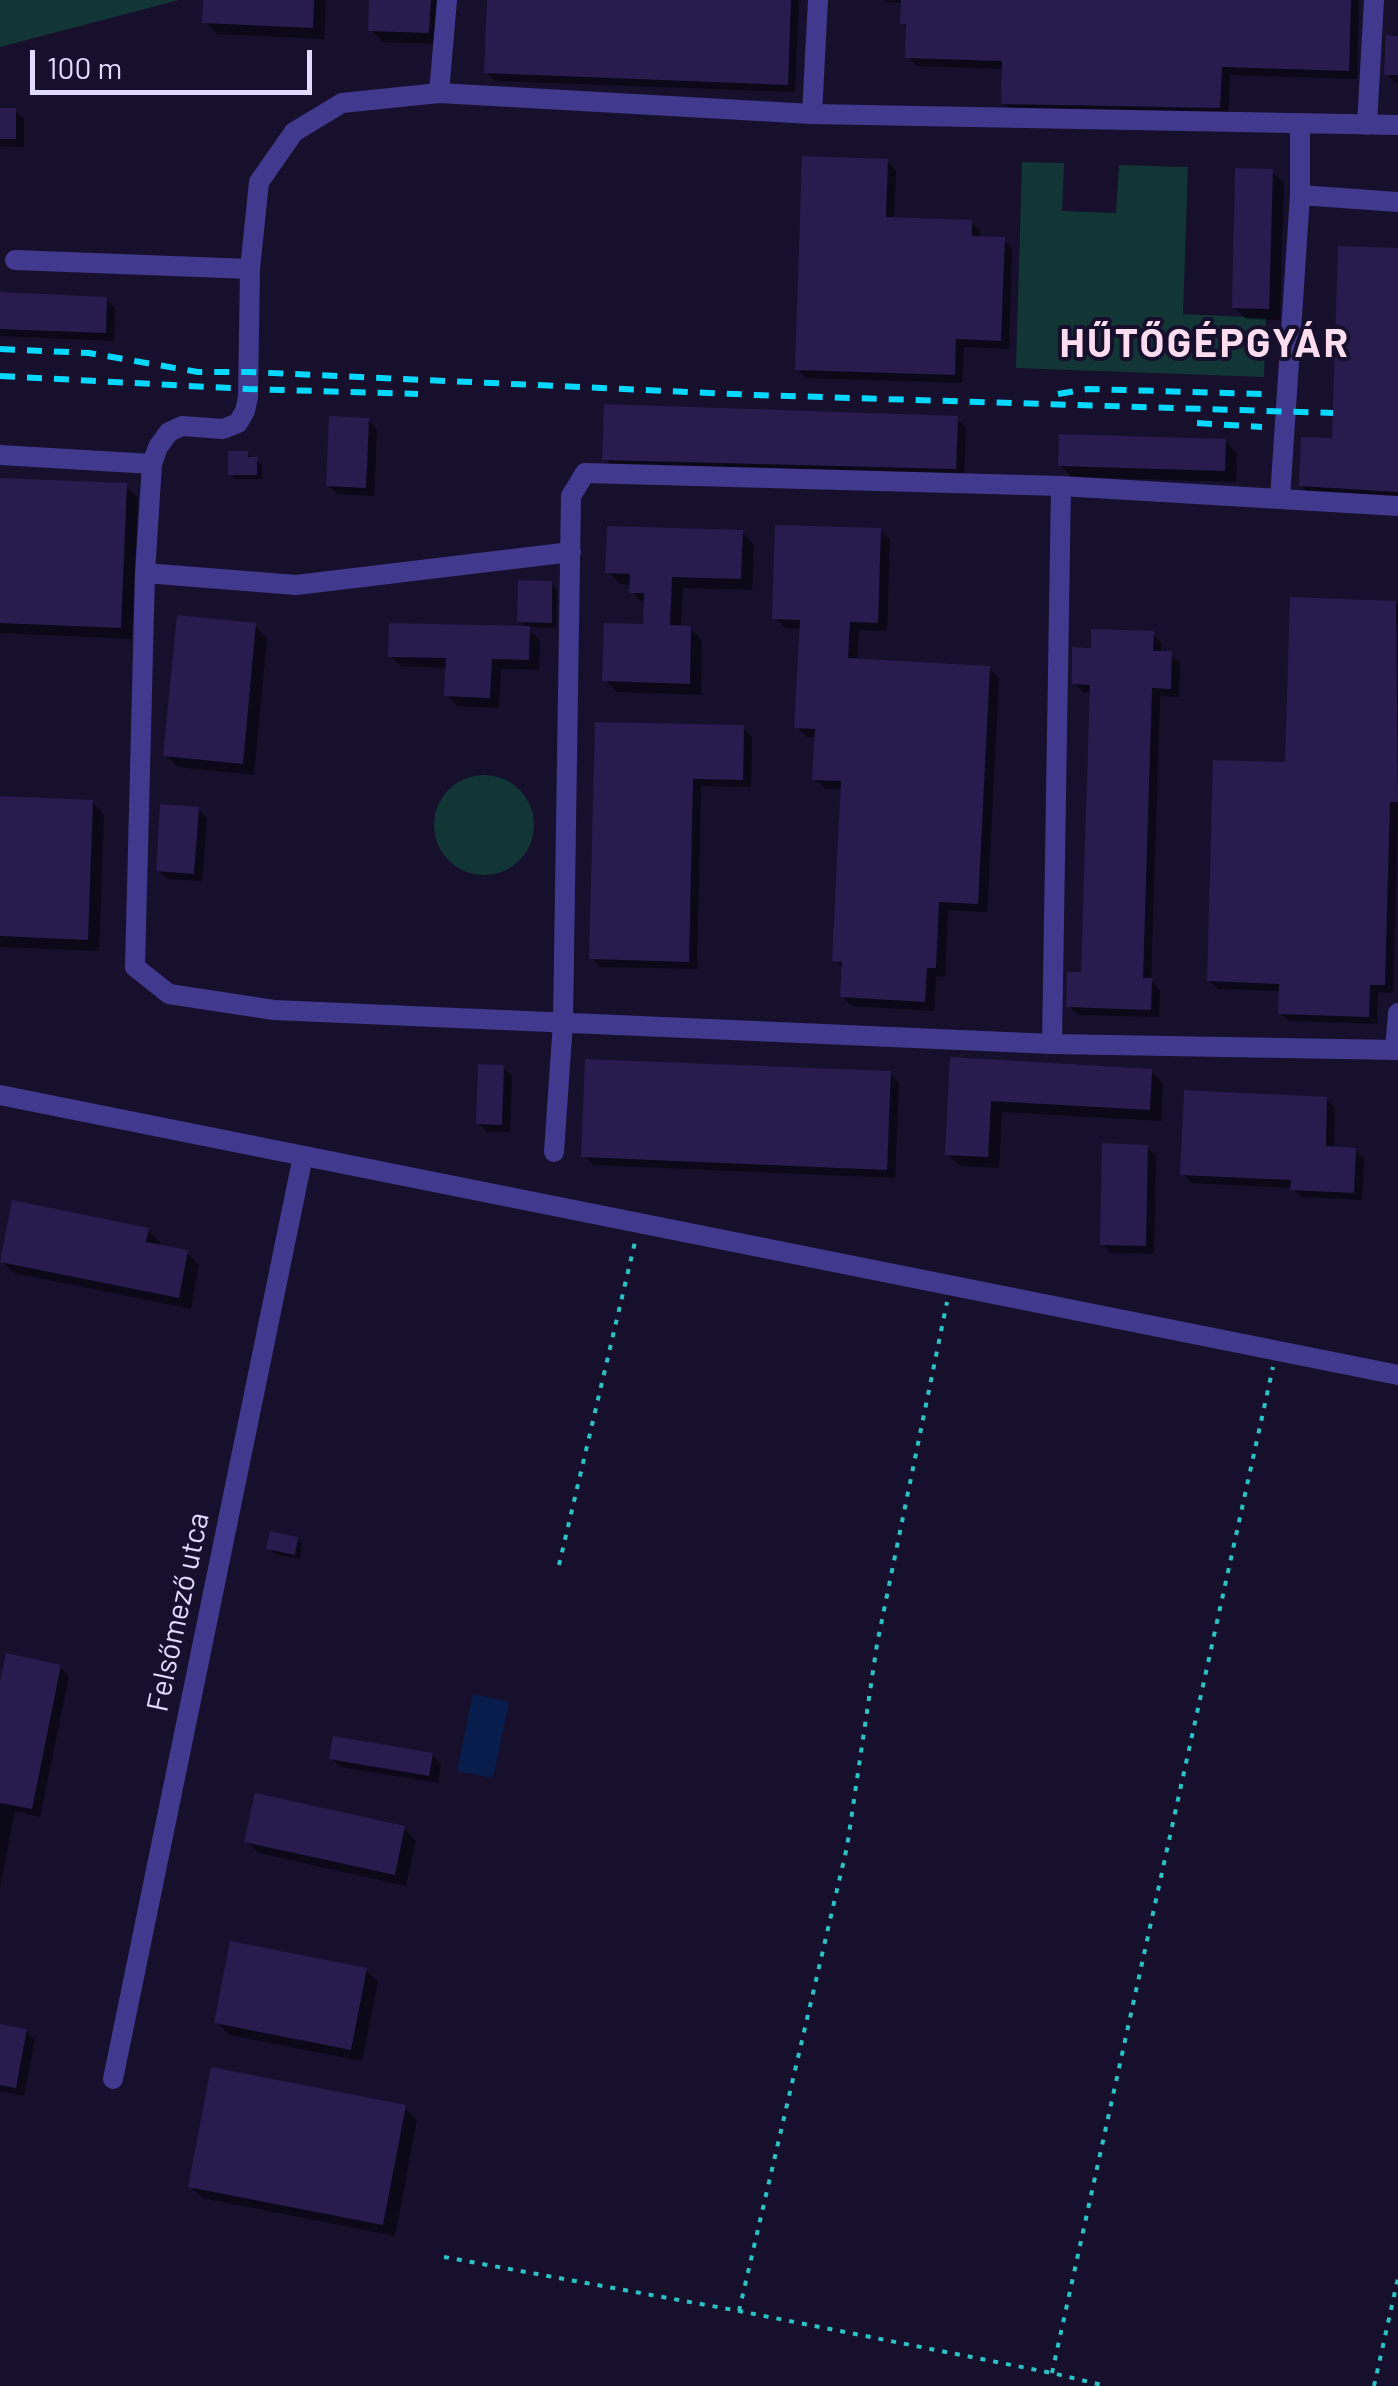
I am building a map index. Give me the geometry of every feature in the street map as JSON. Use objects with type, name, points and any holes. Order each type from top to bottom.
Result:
[{"type":"street","points":[[440,93],[446,0]]},
{"type":"street","points":[[812,114],[818,0]]},
{"type":"street","points":[[1367,124],[1374,0]]},
{"type":"street","points":[[1398,125],[812,114],[440,93],[342,103],[294,132],[259,182],[250,269],[248,397],[244,411],[238,423],[223,429],[182,426],[168,432],[152,464],[144,573],[135,967],[169,994],[274,1010],[1052,1044],[1397,1050],[1398,1013]]},
{"type":"street","points":[[1280,498],[1300,195],[1300,124]]},
{"type":"street","points":[[1300,195],[1398,202]]},
{"type":"street","points":[[15,260],[250,269]]},
{"type":"street","points":[[0,455],[152,464]]},
{"type":"street","points":[[554,1152],[562,1022],[571,496],[585,472],[1062,486],[1398,506]]},
{"type":"street","points":[[1052,1044],[1062,486]]},
{"type":"street","points":[[144,573],[296,585],[571,552]]},
{"type":"street","points":[[0,1095],[1398,1375]]},
{"type":"street","name":"Felsőmező utca","points":[[112,2079],[303,1156]]},
{"type":"path","points":[[560,1565],[639,1223]]},
{"type":"path","points":[[739,2311],[847,1848],[878,1644],[950,1285]]},
{"type":"path","points":[[1052,2373],[1276,1350]]},
{"type":"path","points":[[444,2257],[739,2311],[1106,2386]]},
{"type":"path","points":[[1374,2386],[1398,2278]]},
{"type":"green space","points":[[0,0],[179,0],[0,47]]},
{"type":"green space","points":[[1022,162],[1064,163],[1062,211],[1116,213],[1119,165],[1188,167],[1183,314],[1266,318],[1264,377],[1016,368]]},
{"type":"green space","points":[[484,775],[512,783],[526,797],[534,825],[526,853],[512,867],[484,875],[456,867],[442,853],[434,825],[442,797],[456,783]]},
{"type":"water","points":[[473,1694],[509,1702],[493,1778],[457,1771]]},
{"type":"building","points":[[203,0],[314,0],[313,28],[202,23]]},
{"type":"building","points":[[369,0],[431,0],[429,33],[368,31]]},
{"type":"building","points":[[487,0],[791,0],[788,85],[484,73]]},
{"type":"building","points":[[901,0],[1351,0],[1349,71],[1222,67],[1220,108],[1001,104],[1002,61],[905,58],[906,24],[900,24]]},
{"type":"building","points":[[1386,35],[1398,36],[1398,75],[1384,75]]},
{"type":"building","points":[[0,108],[16,108],[16,139],[0,139]]},
{"type":"building","points":[[802,156],[888,159],[886,217],[972,220],[972,236],[1005,237],[1001,341],[956,339],[955,375],[795,370]]},
{"type":"building","points":[[1235,168],[1273,169],[1269,309],[1232,308]]},
{"type":"building","points":[[1338,246],[1398,248],[1398,492],[1299,486],[1301,437],[1332,438]]},
{"type":"building","points":[[0,292],[107,297],[106,333],[0,329]]},
{"type":"building","points":[[604,404],[958,416],[956,469],[602,460]]},
{"type":"building","points":[[329,416],[369,418],[366,488],[326,486]]},
{"type":"building","points":[[1059,434],[1226,439],[1225,471],[1058,466]]},
{"type":"building","points":[[228,451],[248,451],[248,457],[257,457],[257,475],[228,475]]},
{"type":"building","points":[[0,478],[127,483],[121,628],[0,623]]},
{"type":"building","points":[[775,525],[881,528],[878,623],[850,622],[848,658],[990,666],[978,904],[939,902],[936,968],[927,968],[925,1002],[840,997],[842,962],[832,961],[841,781],[812,780],[815,729],[794,728],[800,620],[772,619]]},
{"type":"building","points":[[607,526],[743,530],[741,579],[672,577],[670,625],[691,626],[690,684],[602,681],[604,623],[643,624],[644,593],[629,593],[630,574],[605,573]]},
{"type":"building","points":[[518,580],[552,581],[552,623],[517,622]]},
{"type":"building","points":[[1290,597],[1396,601],[1398,802],[1390,802],[1385,985],[1370,985],[1369,1017],[1278,1014],[1279,984],[1207,981],[1213,760],[1285,762]]},
{"type":"building","points":[[177,615],[256,623],[243,764],[163,756]]},
{"type":"building","points":[[389,623],[530,626],[529,660],[492,659],[490,698],[444,696],[446,658],[388,657]]},
{"type":"building","points":[[1091,629],[1154,631],[1153,651],[1172,651],[1171,689],[1152,688],[1143,978],[1152,978],[1151,1010],[1066,1007],[1067,972],[1081,972],[1090,685],[1072,684],[1072,647],[1091,648]]},
{"type":"building","points":[[595,722],[744,725],[743,780],[693,779],[689,962],[589,959]]},
{"type":"building","points":[[0,796],[93,800],[88,940],[0,936]]},
{"type":"building","points":[[160,804],[199,807],[194,874],[156,871]]},
{"type":"building","points":[[950,1057],[1152,1069],[1150,1110],[991,1101],[988,1157],[945,1155]]},
{"type":"building","points":[[585,1059],[891,1071],[887,1170],[581,1157]]},
{"type":"building","points":[[478,1064],[504,1065],[502,1125],[476,1124]]},
{"type":"building","points":[[1184,1090],[1327,1097],[1326,1146],[1356,1148],[1354,1193],[1290,1190],[1291,1180],[1180,1175]]},
{"type":"building","points":[[1102,1143],[1148,1145],[1146,1246],[1100,1245]]},
{"type":"building","points":[[12,1200],[149,1228],[146,1242],[188,1250],[179,1298],[0,1262]]},
{"type":"building","points":[[270,1531],[298,1537],[295,1555],[266,1549]]},
{"type":"building","points":[[6,1653],[61,1665],[32,1809],[0,1803],[0,1681]]},
{"type":"building","points":[[333,1736],[433,1753],[429,1776],[329,1759]]},
{"type":"building","points":[[255,1793],[405,1826],[395,1875],[244,1842]]},
{"type":"building","points":[[230,1941],[367,1968],[351,2050],[214,2023]]},
{"type":"building","points":[[0,2024],[27,2029],[16,2088],[0,2085]]},
{"type":"building","points":[[211,2067],[406,2105],[383,2225],[188,2187]]},
{"type":"railway","points":[[0,349],[89,353],[198,372],[1333,413]]},
{"type":"railway","points":[[0,376],[418,394]]},
{"type":"railway","points":[[1058,394],[1088,389],[1263,394]]},
{"type":"railway","points":[[1197,423],[1262,427]]},
{"type":"district","name":"HŰTŐGÉPGYÁR","points":[[1205,344]]}]
